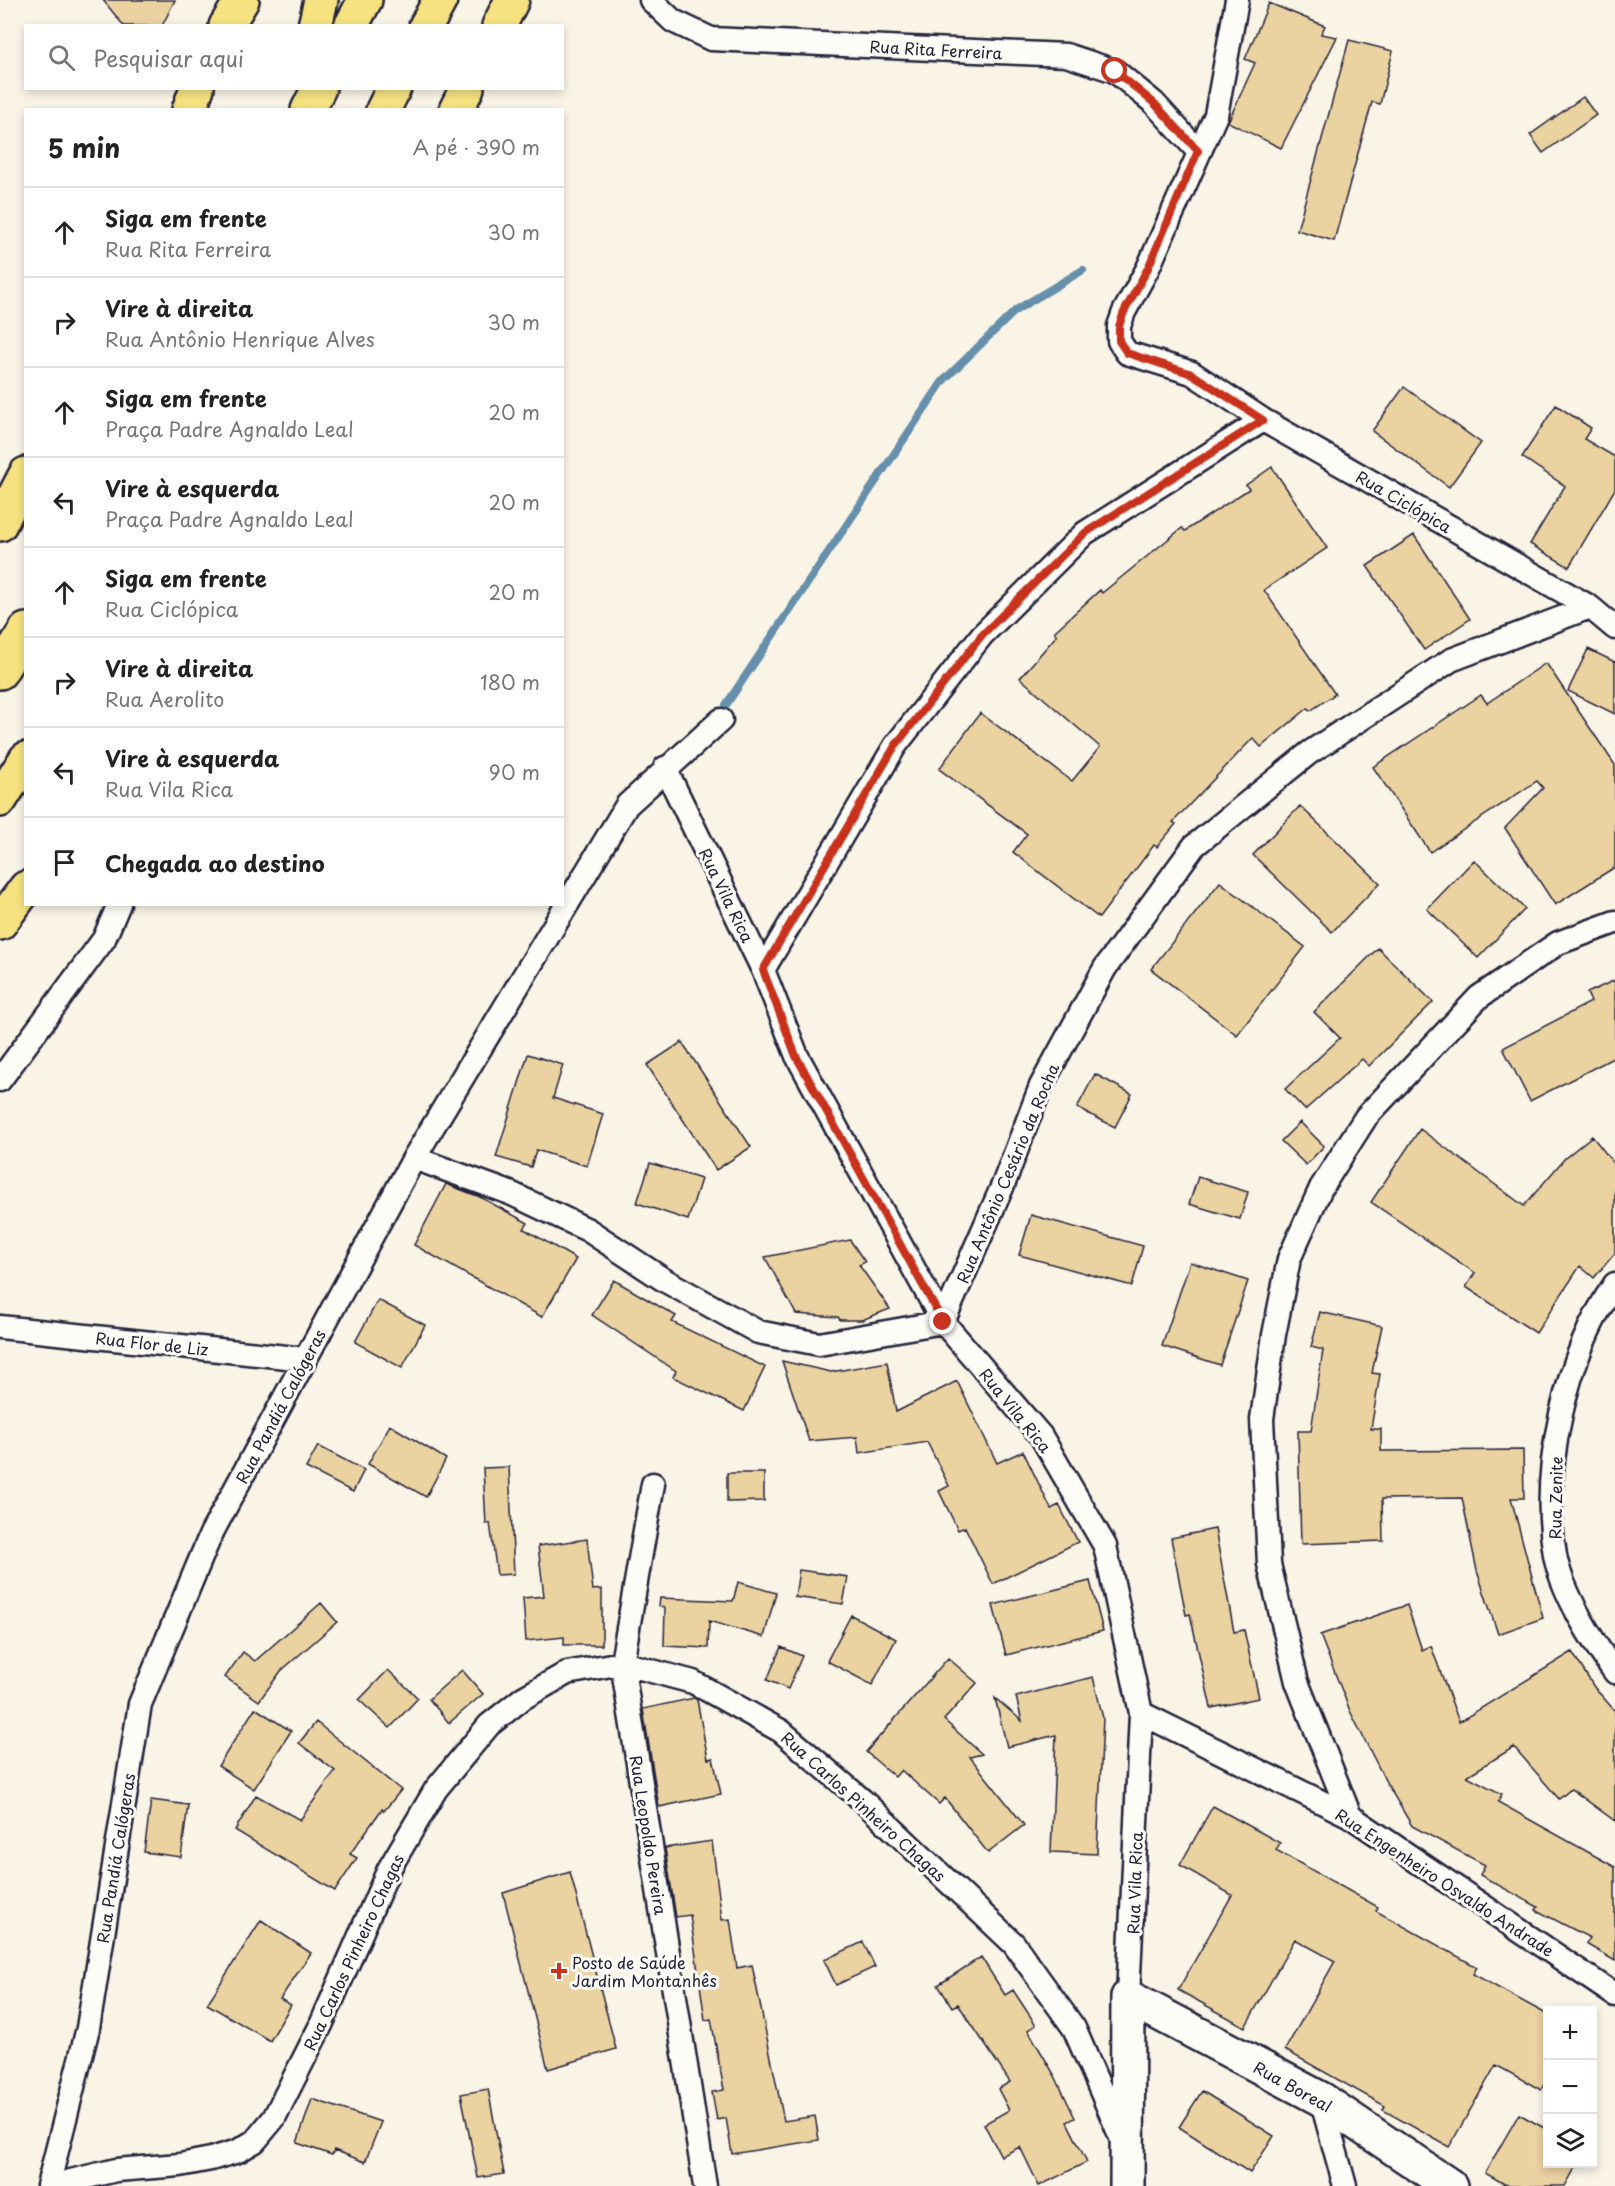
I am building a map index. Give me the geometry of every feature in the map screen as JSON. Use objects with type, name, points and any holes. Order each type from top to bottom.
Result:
[{"type":"main road","points":[[227,24],[242,0]]},
{"type":"main road","points":[[315,24],[321,0]]},
{"type":"main road","points":[[352,24],[364,0]]},
{"type":"main road","points":[[427,24],[440,0]]},
{"type":"main road","points":[[500,24],[512,0]]},
{"type":"main road","points":[[190,108],[196,90]]},
{"type":"main road","points":[[293,108],[298,90]]},
{"type":"main road","points":[[309,108],[318,90]]},
{"type":"main road","points":[[383,108],[393,90]]},
{"type":"main road","points":[[457,108],[466,90]]},
{"type":"main road","points":[[0,524],[24,478]]},
{"type":"main road","points":[[0,672],[24,633]]},
{"type":"main road","points":[[0,800],[24,762]]},
{"type":"main road","points":[[0,923],[24,891]]},
{"type":"street","name":"Rua Rita Ferreira","points":[[651,0],[673,21],[711,39],[1066,55],[1115,71],[1154,103],[1198,151]]},
{"type":"street","name":"Rua Ciclópica","points":[[1237,0],[1216,116],[1198,151],[1148,268],[1124,312],[1119,326],[1119,341],[1127,353],[1192,374],[1263,420],[1590,607],[1615,628]]},
{"type":"street","points":[[763,970],[895,746],[982,635],[1085,533],[1263,420]]},
{"type":"street","name":"Rua Antônio Cesário da Rocha","points":[[943,1322],[1003,1185],[1041,1086],[1105,968],[1194,846],[1309,753],[1451,660],[1590,607]]},
{"type":"street","name":"Rua Pandiá Calógeras","points":[[49,2186],[88,2028],[140,1704],[211,1534],[414,1158],[627,805],[665,768],[721,720]]},
{"type":"street","name":"Rua Vila Rica","points":[[665,768],[763,970],[796,1056],[943,1322],[1041,1436],[1106,1546],[1140,1713],[1128,1997],[1127,2186]]},
{"type":"street","points":[[0,1080],[104,939],[118,906]]},
{"type":"street","points":[[1350,1816],[1297,1682],[1269,1564],[1262,1419],[1274,1335],[1290,1259],[1322,1188],[1366,1117],[1479,997],[1558,943],[1615,922]]},
{"type":"street","points":[[414,1158],[510,1193],[588,1230],[664,1280],[758,1332],[819,1344],[943,1322]]},
{"type":"street","name":"Rua Zenite","points":[[1615,1284],[1587,1330],[1575,1367],[1552,1469],[1552,1514],[1555,1556],[1569,1592],[1591,1641],[1615,1672]]},
{"type":"street","name":"Rua Flor de Liz","points":[[0,1327],[305,1359]]},
{"type":"street","name":"Rua Leopoldo Pereira","points":[[653,1484],[622,1663],[705,2186]]},
{"type":"street","name":"Rua Carlos Pinheiro Chagas","points":[[49,2186],[116,2170],[180,2165],[211,2159],[238,2151],[255,2141],[274,2118],[321,2025],[389,1869],[436,1789],[489,1725],[523,1698],[567,1673],[622,1663],[693,1682],[781,1731],[862,1800],[1014,1944],[1074,2028],[1127,2153]]},
{"type":"street","name":"Rua Engenheiro Osvaldo Andrade","points":[[1140,1713],[1350,1816],[1615,1995]]},
{"type":"street","name":"Rua Boreal","points":[[1128,1997],[1321,2099],[1450,2186]]},
{"type":"street","points":[[1321,2099],[1344,2186]]},
{"type":"building","points":[[103,0],[175,0],[163,24],[122,24]]},
{"type":"building","points":[[1269,3],[1325,26],[1321,34],[1337,37],[1281,148],[1228,122],[1255,63],[1245,59]]},
{"type":"building","points":[[1349,40],[1393,51],[1380,104],[1372,102],[1334,241],[1297,230]]},
{"type":"building","points":[[1583,97],[1596,115],[1543,153],[1530,135]]},
{"type":"building","points":[[1404,387],[1481,443],[1449,487],[1372,431]]},
{"type":"building","points":[[1556,405],[1591,428],[1584,439],[1615,457],[1615,489],[1569,567],[1530,544],[1565,486],[1522,457]]},
{"type":"building","points":[[1272,467],[1327,548],[1264,590],[1335,694],[1310,711],[1308,708],[1261,747],[1253,738],[1173,822],[1176,824],[1157,847],[1154,845],[1099,918],[1013,852],[1027,834],[939,769],[980,713],[1072,781],[1100,747],[1020,678],[1057,635],[1054,632],[1100,590],[1102,593],[1182,528],[1185,531],[1249,489],[1246,485]]},
{"type":"building","points":[[1414,535],[1470,619],[1424,650],[1367,566]]},
{"type":"building","points":[[1588,649],[1615,662],[1615,714],[1568,691]]},
{"type":"building","points":[[1546,663],[1615,765],[1615,867],[1555,905],[1505,828],[1543,788],[1537,781],[1430,852],[1373,767],[1481,695],[1487,703]]},
{"type":"building","points":[[1300,806],[1380,883],[1332,932],[1253,855]]},
{"type":"building","points":[[1474,860],[1525,909],[1478,958],[1427,909]]},
{"type":"building","points":[[1220,882],[1305,947],[1237,1035],[1151,969]]},
{"type":"building","points":[[1378,948],[1433,1002],[1369,1066],[1362,1059],[1305,1110],[1285,1089],[1340,1038],[1314,1012]]},
{"type":"building","points":[[1615,980],[1615,1057],[1530,1101],[1503,1048],[1591,1002],[1587,993]]},
{"type":"building","points":[[682,1042],[751,1147],[716,1170],[647,1065]]},
{"type":"building","points":[[528,1054],[563,1065],[553,1098],[603,1114],[587,1166],[536,1150],[531,1167],[496,1157]]},
{"type":"building","points":[[1095,1074],[1132,1094],[1115,1127],[1077,1108]]},
{"type":"building","points":[[1300,1122],[1324,1146],[1306,1165],[1281,1141]]},
{"type":"building","points":[[1420,1129],[1524,1206],[1565,1158],[1592,1136],[1615,1165],[1615,1253],[1594,1278],[1580,1266],[1536,1333],[1466,1287],[1475,1273],[1371,1202]]},
{"type":"building","points":[[650,1163],[701,1179],[688,1220],[637,1203]]},
{"type":"building","points":[[1198,1177],[1248,1192],[1240,1219],[1189,1204]]},
{"type":"building","points":[[446,1184],[480,1197],[528,1223],[524,1229],[576,1259],[542,1317],[414,1245]]},
{"type":"building","points":[[1031,1215],[1143,1246],[1132,1286],[1019,1255]]},
{"type":"building","points":[[850,1240],[865,1262],[859,1265],[890,1309],[862,1320],[840,1320],[838,1317],[796,1314],[765,1257]]},
{"type":"building","points":[[1190,1262],[1248,1281],[1220,1365],[1162,1346]]},
{"type":"building","points":[[614,1280],[676,1316],[672,1322],[765,1367],[744,1411],[673,1377],[676,1371],[592,1315]]},
{"type":"building","points":[[378,1300],[425,1325],[402,1368],[355,1342]]},
{"type":"building","points":[[1320,1312],[1382,1326],[1372,1373],[1380,1374],[1371,1429],[1381,1429],[1381,1451],[1523,1450],[1524,1498],[1511,1498],[1543,1618],[1498,1634],[1477,1571],[1462,1498],[1382,1499],[1383,1541],[1301,1544],[1298,1431],[1311,1431],[1323,1350],[1311,1347]]},
{"type":"building","points":[[782,1361],[831,1372],[887,1362],[896,1412],[957,1381],[997,1463],[1023,1451],[1051,1509],[1059,1505],[1078,1542],[993,1584],[965,1527],[958,1530],[939,1491],[949,1486],[927,1442],[859,1453],[857,1437],[809,1441]]},
{"type":"building","points":[[390,1425],[446,1459],[426,1497],[368,1464]]},
{"type":"building","points":[[318,1446],[364,1470],[353,1492],[306,1468]]},
{"type":"building","points":[[509,1467],[514,1574],[497,1575],[490,1523],[486,1524],[483,1468]]},
{"type":"building","points":[[727,1473],[764,1473],[764,1501],[727,1502]]},
{"type":"building","points":[[1215,1529],[1234,1632],[1244,1630],[1259,1698],[1211,1708],[1190,1614],[1186,1615],[1171,1538]]},
{"type":"building","points":[[587,1539],[593,1590],[602,1589],[602,1645],[564,1645],[564,1637],[526,1641],[523,1598],[544,1596],[538,1546]]},
{"type":"building","points":[[799,1570],[848,1577],[843,1604],[795,1597]]},
{"type":"building","points":[[1090,1581],[1103,1631],[1006,1655],[993,1605]]},
{"type":"building","points":[[738,1582],[776,1593],[764,1637],[709,1621],[708,1648],[664,1646],[665,1608],[659,1606],[660,1598],[733,1601]]},
{"type":"building","points":[[321,1603],[337,1622],[281,1671],[259,1701],[225,1677],[243,1652],[255,1661]]},
{"type":"building","points":[[1407,1605],[1422,1650],[1431,1646],[1459,1722],[1572,1652],[1594,1687],[1615,1711],[1615,1821],[1571,1789],[1559,1799],[1514,1747],[1467,1776],[1502,1794],[1498,1802],[1615,1867],[1615,1961],[1586,1944],[1590,1938],[1536,1910],[1538,1907],[1480,1875],[1485,1865],[1412,1826],[1387,1784],[1350,1711],[1320,1635]]},
{"type":"building","points":[[851,1615],[896,1639],[872,1685],[827,1661]]},
{"type":"building","points":[[781,1647],[802,1656],[788,1689],[767,1680]]},
{"type":"building","points":[[948,1658],[977,1683],[944,1720],[982,1754],[970,1757],[1024,1825],[988,1853],[945,1798],[939,1804],[901,1770],[895,1777],[866,1752]]},
{"type":"building","points":[[388,1670],[418,1698],[390,1728],[359,1700]]},
{"type":"building","points":[[462,1670],[483,1694],[449,1723],[429,1699]]},
{"type":"building","points":[[1093,1677],[1103,1718],[1097,1854],[1051,1852],[1056,1735],[1007,1747],[995,1698],[1022,1721],[1016,1697]]},
{"type":"building","points":[[694,1698],[697,1700],[708,1759],[713,1758],[721,1794],[659,1807],[643,1709]]},
{"type":"building","points":[[255,1708],[291,1731],[254,1789],[218,1766]]},
{"type":"building","points":[[316,1722],[401,1790],[384,1811],[382,1809],[350,1854],[357,1858],[335,1891],[235,1830],[256,1795],[300,1820],[335,1771],[299,1743]]},
{"type":"building","points":[[151,1800],[188,1805],[181,1857],[144,1852]]},
{"type":"building","points":[[1213,1806],[1280,1843],[1276,1850],[1378,1907],[1376,1911],[1477,1967],[1473,1974],[1543,2012],[1543,2086],[1541,2090],[1496,2065],[1449,2147],[1383,2110],[1385,2106],[1285,2050],[1335,1961],[1295,1939],[1245,2027],[1178,1990],[1232,1895],[1180,1865]]},
{"type":"building","points":[[712,1841],[722,1920],[730,1919],[737,1968],[752,1965],[784,2121],[815,2116],[819,2140],[732,2154],[726,2118],[717,2120],[712,2092],[724,2090],[711,2019],[705,2020],[690,1915],[676,1917],[665,1848]]},
{"type":"building","name":"Posto de Saúde Jardim Montanhês","points":[[570,1872],[616,2049],[548,2069],[503,1893]]},
{"type":"building","points":[[261,1920],[311,1953],[280,1999],[291,2005],[270,2041],[207,2004]]},
{"type":"building","points":[[863,1942],[875,1967],[836,1985],[824,1960]]},
{"type":"building","points":[[981,1957],[1005,1995],[1013,1990],[1036,2025],[1028,2030],[1055,2076],[1075,2118],[1067,2122],[1087,2162],[1039,2186],[1020,2147],[1001,2156],[984,2124],[1009,2110],[998,2089],[1010,2082],[958,2004],[952,2007],[938,1985]]},
{"type":"building","points":[[488,2089],[504,2174],[478,2178],[461,2094]]},
{"type":"building","points":[[1202,2091],[1274,2136],[1250,2173],[1179,2127]]},
{"type":"building","points":[[312,2099],[381,2122],[365,2162],[334,2150],[332,2155],[297,2143]]},
{"type":"building","points":[[1519,2114],[1543,2127],[1543,2168],[1575,2168],[1565,2186],[1508,2186],[1485,2173]]},
{"type":"waterway","points":[[726,705],[943,381],[1016,310],[1083,270]]},
{"type":"place","name":"Posto de Saúde Jardim Montanhês","points":[[559,1971]]},
{"type":"route","points":[[943,1322],[796,1056],[763,970],[895,746],[982,635],[1085,533],[1263,420],[1192,374],[1127,353],[1119,341],[1119,326],[1124,312],[1148,268],[1198,151],[1154,103],[1115,71]]}]
